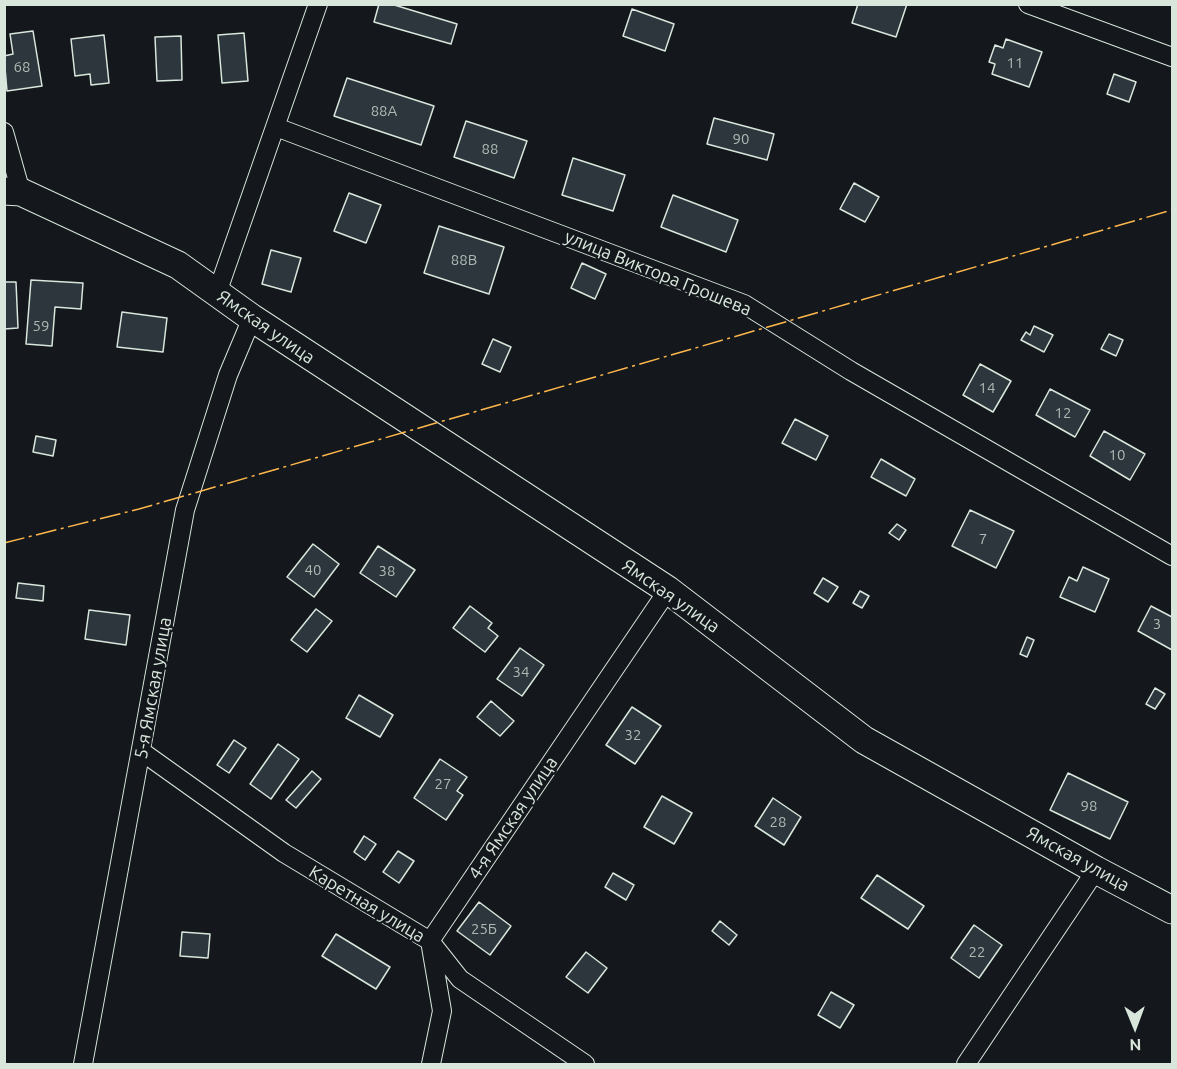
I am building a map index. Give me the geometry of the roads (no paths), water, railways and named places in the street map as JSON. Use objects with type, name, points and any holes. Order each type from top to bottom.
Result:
[{"type":"street","points":[[218,293],[318,4]]},
{"type":"street","points":[[1028,4],[1173,57]]},
{"type":"street","name":"улица Виктора Грошева","points":[[276,127],[744,304],[851,371],[1173,556]]},
{"type":"street","points":[[4,132],[13,192]]},
{"type":"street","name":"Ямская улица","points":[[13,192],[178,265],[252,318],[668,590],[864,740],[1096,870],[1173,910]]},
{"type":"street","name":"5-я Ямская улица","points":[[83,1065],[185,510],[228,375],[252,318]]},
{"type":"street","name":"4-я Ямская улица","points":[[430,941],[668,590]]},
{"type":"street","name":"Каретная улица","points":[[141,751],[284,853],[430,941],[460,979],[585,1065]]},
{"type":"street","points":[[966,1065],[1096,870]]},
{"type":"street","points":[[430,941],[442,1011],[431,1065]]}]
